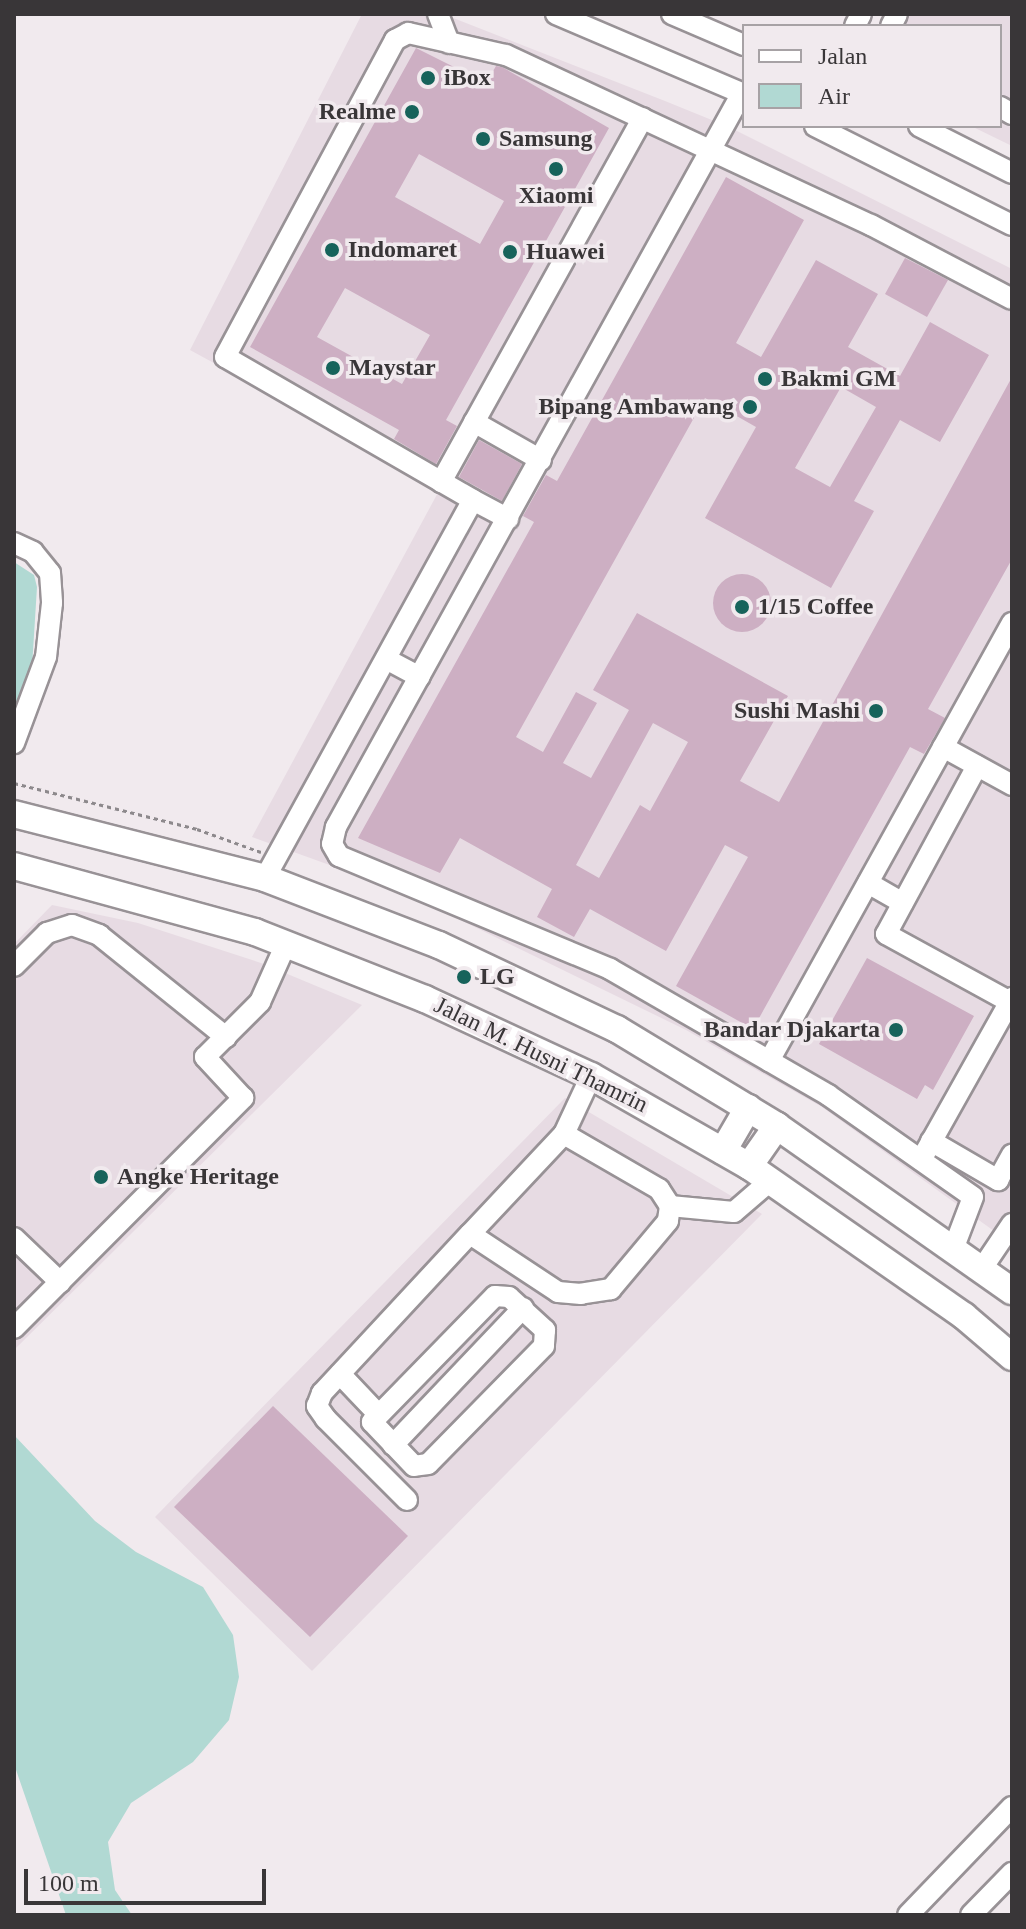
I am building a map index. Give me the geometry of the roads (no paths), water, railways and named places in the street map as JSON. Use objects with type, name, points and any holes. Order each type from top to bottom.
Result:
[{"type":"main road","points":[[14,814],[271,868],[617,1029],[777,1126],[983,1267],[1012,1291]]},
{"type":"main road","name":"Jalan M. Husni Thamrin","points":[[14,866],[286,944],[425,999],[591,1076],[760,1174],[964,1316],[1012,1357]]},
{"type":"main road","points":[[723,1151],[748,1108]]},
{"type":"main road","points":[[760,1174],[777,1126]]},
{"type":"street","points":[[438,14],[449,43]]},
{"type":"street","points":[[556,14],[742,94]]},
{"type":"street","points":[[672,14],[742,44]]},
{"type":"street","points":[[508,519],[225,357],[395,40],[408,33],[506,55],[871,225],[1012,299]]},
{"type":"street","points":[[742,96],[336,827],[332,844],[339,856],[610,969],[926,1151],[998,1180],[1012,1155]]},
{"type":"street","points":[[441,482],[643,118]]},
{"type":"street","points":[[819,128],[1012,225]]},
{"type":"street","points":[[923,128],[1012,173]]},
{"type":"street","points":[[474,422],[541,460]]},
{"type":"street","points":[[271,868],[473,500]]},
{"type":"street","points":[[14,543],[33,552],[50,573],[52,603],[46,657],[14,743]]},
{"type":"street","points":[[769,1061],[1012,623]]},
{"type":"street","points":[[386,659],[420,677]]},
{"type":"street","points":[[943,747],[1012,785]]},
{"type":"street","points":[[926,1151],[1011,1001],[886,934],[977,766]]},
{"type":"street","points":[[868,883],[903,903]]},
{"type":"street","points":[[14,966],[47,933],[72,925],[99,935],[226,1037]]},
{"type":"street","points":[[14,1328],[243,1098],[205,1057],[260,1002],[286,944]]},
{"type":"street","points":[[407,1500],[317,1406],[340,1374],[564,1134],[591,1076]]},
{"type":"street","points":[[470,1234],[558,1292],[581,1294],[611,1289],[668,1221],[670,1206],[659,1189],[564,1134]]},
{"type":"street","points":[[926,1151],[973,1197],[954,1247]]},
{"type":"street","points":[[670,1206],[734,1212],[760,1174]]},
{"type":"street","points":[[983,1267],[1012,1224]]},
{"type":"street","points":[[14,1238],[60,1282]]},
{"type":"street","points":[[495,1296],[509,1297],[545,1330],[544,1346],[428,1464],[414,1466],[373,1428],[378,1414],[495,1296]]},
{"type":"street","points":[[393,1445],[523,1308]]},
{"type":"street","points":[[340,1374],[378,1414]]},
{"type":"street","points":[[908,1915],[1012,1807]]},
{"type":"street","points":[[971,1915],[1012,1873]]},
{"type":"water","points":[[14,562],[34,575],[37,587],[32,667],[14,712]]},
{"type":"water","points":[[14,1435],[95,1521],[136,1552],[203,1587],[233,1635],[239,1677],[229,1720],[193,1762],[131,1803],[108,1842],[115,1890],[132,1915],[66,1915],[14,1764]]},
{"type":"place","name":"iBox","points":[[428,78]]},
{"type":"place","name":"Realme","points":[[412,112]]},
{"type":"place","name":"Samsung","points":[[483,139]]},
{"type":"place","name":"Xiaomi","points":[[556,169]]},
{"type":"place","name":"Indomaret","points":[[332,250]]},
{"type":"place","name":"Huawei","points":[[510,252]]},
{"type":"place","name":"Maystar","points":[[333,368]]},
{"type":"place","name":"Bakmi GM","points":[[765,379]]},
{"type":"place","name":"Bipang Ambawang","points":[[750,407]]},
{"type":"place","name":"1/15 Coffee","points":[[742,607]]},
{"type":"place","name":"Sushi Mashi","points":[[876,711]]},
{"type":"place","name":"LG","points":[[464,977]]},
{"type":"place","name":"Bandar Djakarta","points":[[896,1030]]},
{"type":"place","name":"Angke Heritage","points":[[101,1177]]}]
